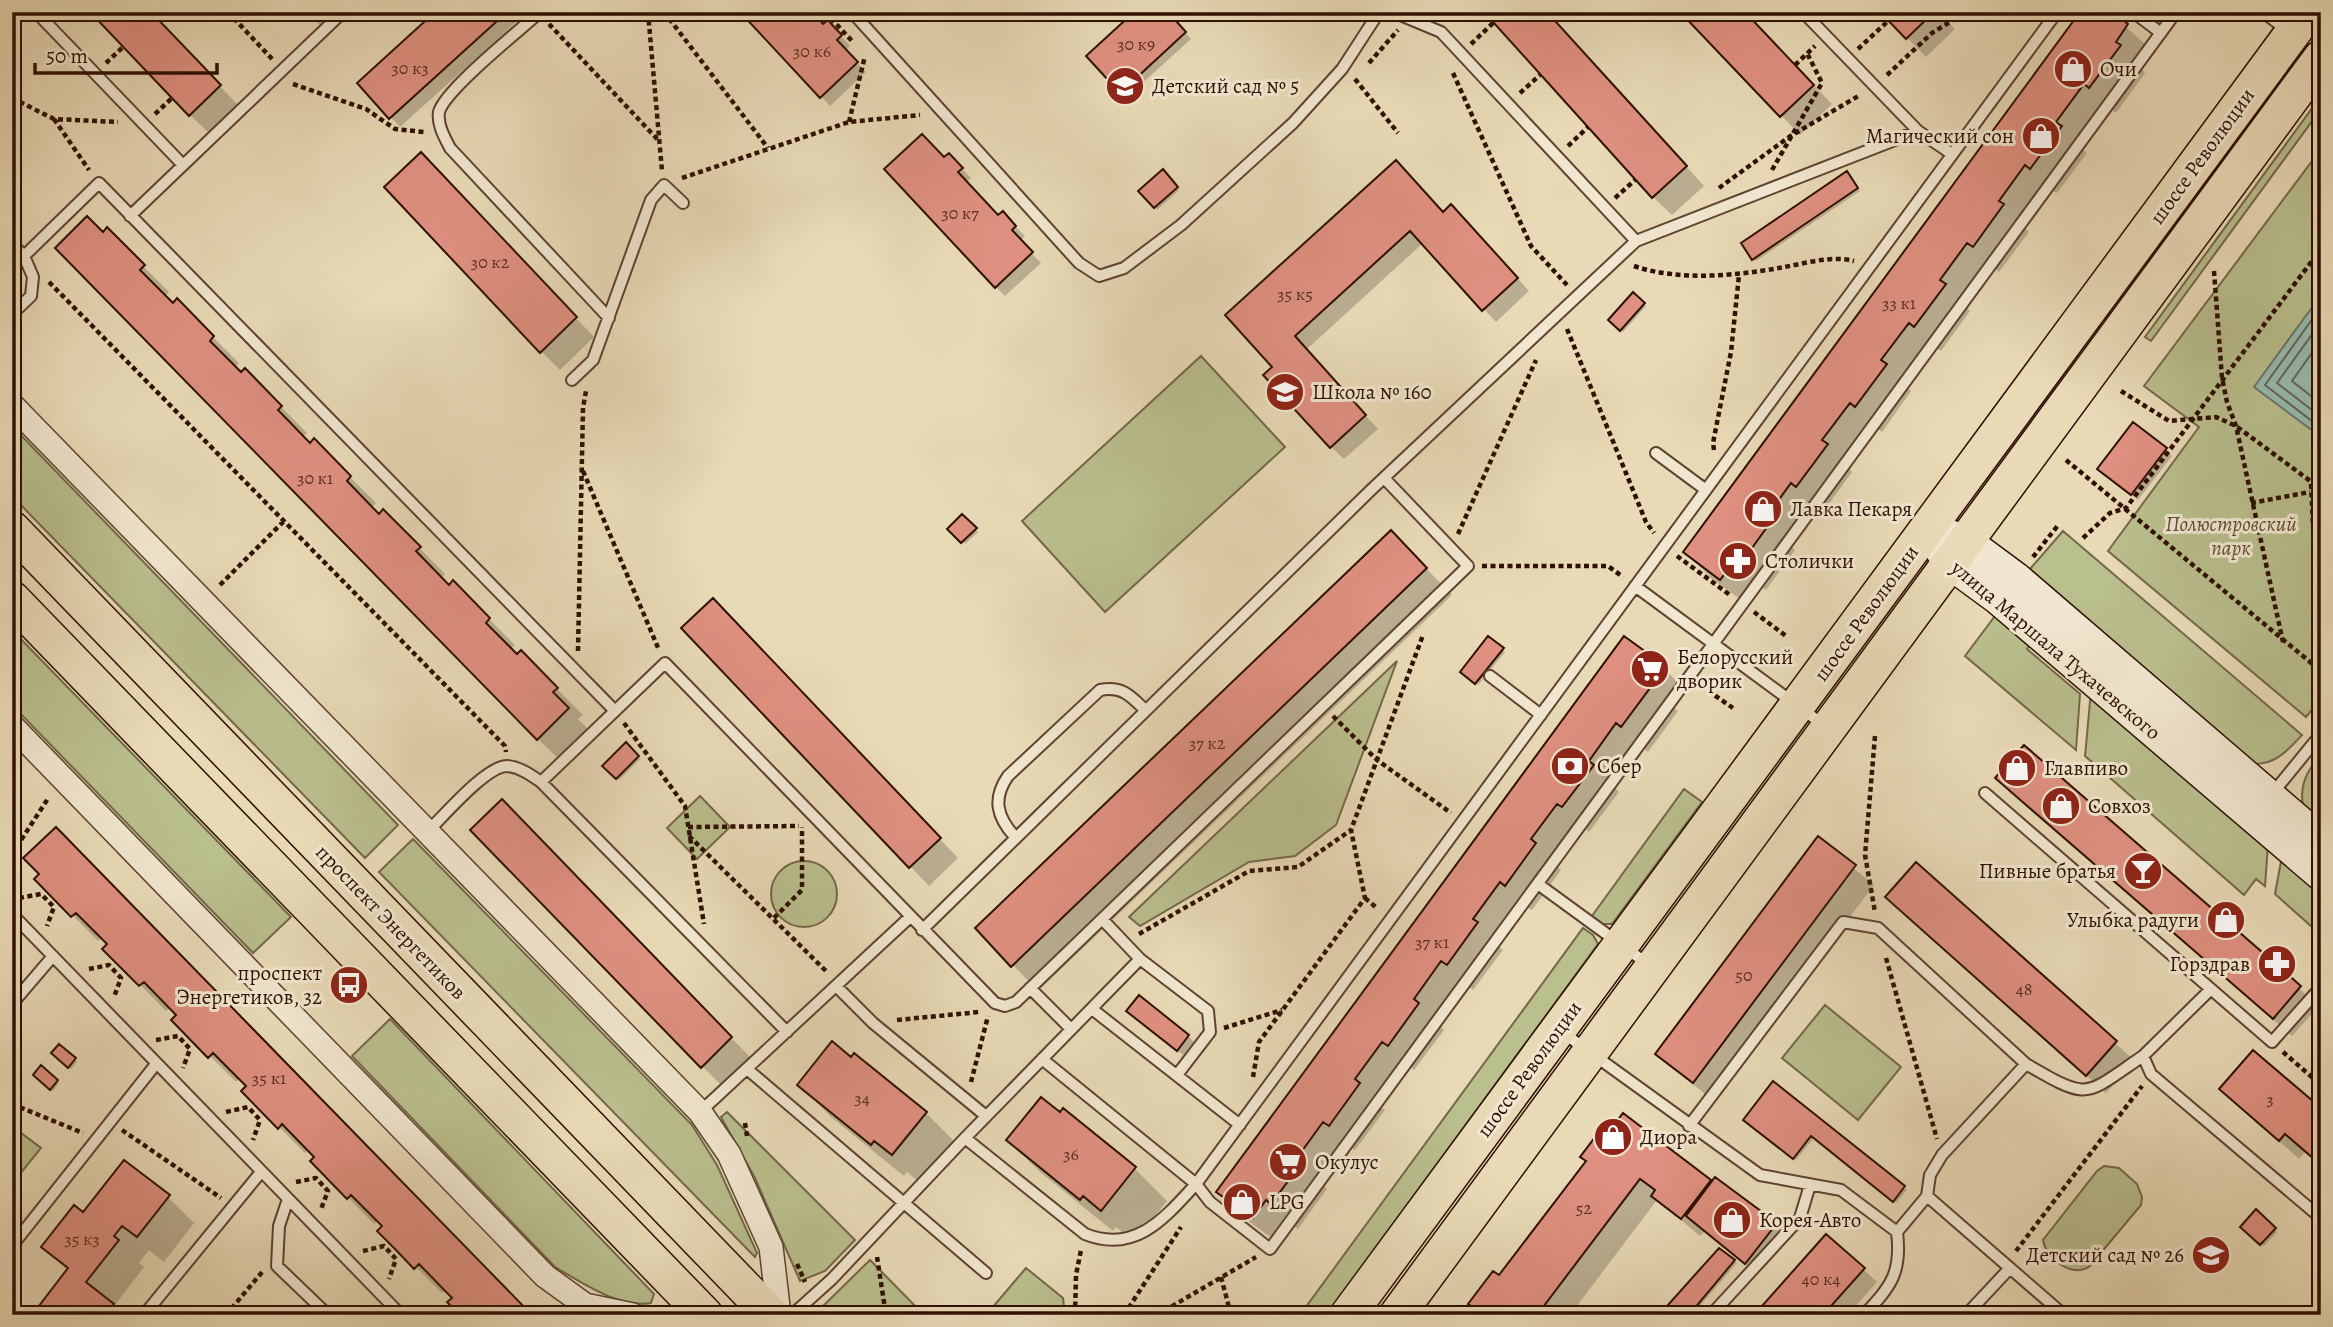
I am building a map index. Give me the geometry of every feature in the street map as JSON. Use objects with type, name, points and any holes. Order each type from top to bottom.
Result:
[{"type":"main road","name":"шоссе Революции","points":[[1395,1300],[1558,1030],[2300,23]]},
{"type":"main road","name":"шоссе Революции","points":[[1348,1315],[1395,1300],[1590,1052],[2321,58]]},
{"type":"main road","name":"проспект Энергетиков","points":[[12,529],[771,1315]]},
{"type":"main road","points":[[12,599],[705,1315]]},
{"type":"street","points":[[12,404],[700,1112],[729,1154],[771,1247],[779,1315]]},
{"type":"street","name":"улица Маршала Тухачевского","points":[[1928,529],[1957,551],[1998,598],[2262,807],[2321,841]]},
{"type":"street","points":[[12,726],[545,1276],[583,1310],[633,1315]]},
{"type":"street","name":"улица Маршала Тухачевского","points":[[2262,807],[2321,874]]},
{"type":"lane","points":[[36,12],[183,165]]},
{"type":"lane","points":[[130,216],[342,12]]},
{"type":"lane","points":[[852,12],[1079,263],[1099,276],[1124,268],[1181,225],[1293,123],[1342,69],[1379,12]]},
{"type":"lane","points":[[1393,12],[1441,32],[1636,241]]},
{"type":"lane","points":[[1802,12],[1918,131],[1952,155]]},
{"type":"lane","points":[[965,1138],[1085,1234],[1103,1241],[1123,1240],[1147,1231],[1196,1184],[2057,12]]},
{"type":"lane","points":[[2133,12],[2161,33]]},
{"type":"lane","points":[[1042,1059],[1196,1184],[1210,1202],[1270,1249],[2176,12]]},
{"type":"lane","points":[[2263,12],[2300,23]]},
{"type":"lane","points":[[539,13],[452,92],[439,112],[441,130],[450,148],[609,318]]},
{"type":"lane","points":[[922,930],[1384,478],[1636,241],[1918,131]]},
{"type":"lane","points":[[24,256],[99,183],[615,711]]},
{"type":"lane","points":[[572,380],[593,360],[651,200],[664,185],[683,203]]},
{"type":"lane","points":[[12,244],[24,256],[33,277],[31,296],[12,314]]},
{"type":"lane","points":[[1656,453],[1706,490]]},
{"type":"lane","points":[[541,782],[665,663],[922,930],[995,1003],[1005,1006],[1016,1002],[1468,566],[1384,478]]},
{"type":"lane","points":[[1635,586],[1828,727]]},
{"type":"lane","points":[[1490,676],[1541,715]]},
{"type":"lane","points":[[1015,837],[1003,824],[998,811],[1000,787],[1008,776],[1100,690],[1114,688],[1128,692],[1145,710]]},
{"type":"lane","points":[[2262,807],[2321,734]]},
{"type":"lane","points":[[428,831],[489,772],[509,766],[541,782],[787,1032]]},
{"type":"lane","points":[[1984,793],[2272,1042],[2321,988]]},
{"type":"lane","points":[[1538,884],[1652,968]]},
{"type":"lane","points":[[12,914],[401,1315]]},
{"type":"lane","points":[[700,1112],[910,917]]},
{"type":"lane","points":[[1102,919],[1140,959],[1208,1011],[1210,1032],[1177,1076]]},
{"type":"lane","points":[[1689,1126],[1843,922],[1878,928],[2026,1064],[2069,1089],[2087,1091],[2143,1056],[2211,989]]},
{"type":"lane","points":[[12,1004],[53,956]]},
{"type":"lane","points":[[792,1315],[832,1279],[1140,959]]},
{"type":"lane","points":[[836,986],[873,1023],[986,1116]]},
{"type":"lane","points":[[1030,988],[1071,1029]]},
{"type":"lane","points":[[1092,1009],[1240,1125]]},
{"type":"lane","points":[[1558,1030],[1760,1175],[1841,1190],[1896,1232],[1900,1257],[1890,1286],[1864,1315]]},
{"type":"lane","points":[[2143,1056],[2151,1074],[2321,1218]]},
{"type":"lane","points":[[12,1246],[156,1064]]},
{"type":"lane","points":[[1896,1232],[1927,1196],[1930,1175],[1942,1155],[2026,1064]]},
{"type":"lane","points":[[747,1069],[986,1273]]},
{"type":"lane","points":[[144,1315],[261,1172]]},
{"type":"lane","points":[[1712,1315],[1800,1218],[1810,1185]]},
{"type":"lane","points":[[1927,1196],[2064,1315]]},
{"type":"lane","points":[[288,1199],[279,1226],[277,1266],[328,1315]]},
{"type":"lane","points":[[1966,1315],[2008,1266]]},
{"type":"path","points":[[228,12],[288,82],[366,109],[395,129],[413,133],[441,130]]},
{"type":"path","points":[[648,12],[664,185],[849,122],[920,115]]},
{"type":"path","points":[[664,12],[768,148]]},
{"type":"path","points":[[1695,218],[1704,199],[1789,137],[1875,86],[1933,33],[1966,12]]},
{"type":"path","points":[[539,13],[660,142]]},
{"type":"path","points":[[1355,79],[1403,25],[1406,17]]},
{"type":"path","points":[[1848,59],[1888,21]]},
{"type":"path","points":[[1460,53],[1493,23]]},
{"type":"path","points":[[1795,65],[1825,35]]},
{"type":"path","points":[[1760,192],[1822,83],[1807,53]]},
{"type":"path","points":[[849,122],[865,56]]},
{"type":"path","points":[[1449,64],[1531,246],[1577,296]]},
{"type":"path","points":[[1342,69],[1355,79],[1398,133]]},
{"type":"path","points":[[1508,104],[1541,75]]},
{"type":"path","points":[[12,98],[54,119],[143,124]]},
{"type":"path","points":[[54,119],[99,183]]},
{"type":"path","points":[[1557,156],[1588,127]]},
{"type":"path","points":[[1605,208],[1635,180]]},
{"type":"path","points":[[2083,538],[2110,513],[2126,508],[2321,249]]},
{"type":"path","points":[[24,256],[505,746],[509,766]]},
{"type":"path","points":[[1617,258],[1637,267],[1659,271],[1739,275],[1830,260],[1872,265]]},
{"type":"path","points":[[2214,271],[2222,378],[2236,426],[2283,642]]},
{"type":"path","points":[[1718,474],[1713,443],[1731,352],[1739,275]]},
{"type":"path","points":[[1560,312],[1646,522],[1665,547],[1786,636]]},
{"type":"path","points":[[1451,548],[1537,358]]},
{"type":"path","points":[[578,673],[583,408],[593,360]]},
{"type":"path","points":[[2121,391],[2169,421],[2195,416],[2216,417],[2236,426],[2321,489]]},
{"type":"path","points":[[2066,460],[2320,671]]},
{"type":"path","points":[[581,469],[665,663]]},
{"type":"path","points":[[2311,483],[2320,671]]},
{"type":"path","points":[[2251,503],[2310,492]]},
{"type":"path","points":[[220,585],[284,521]]},
{"type":"path","points":[[2028,563],[2059,524]]},
{"type":"path","points":[[1468,566],[1608,566],[1635,586]]},
{"type":"path","points":[[1247,1115],[1259,1042],[1365,898],[1351,830],[1438,595]]},
{"type":"path","points":[[1689,678],[1733,708]]},
{"type":"path","points":[[1323,706],[1377,760],[1463,821]]},
{"type":"path","points":[[615,711],[685,806],[709,953]]},
{"type":"path","points":[[12,854],[49,797]]},
{"type":"path","points":[[774,918],[802,890],[802,826]]},
{"type":"path","points":[[688,827],[821,826]]},
{"type":"path","points":[[1125,943],[1249,871],[1298,867],[1351,830]]},
{"type":"path","points":[[689,835],[824,966],[836,986]]},
{"type":"path","points":[[12,899],[41,894],[54,907],[41,944]]},
{"type":"path","points":[[873,1023],[990,1010],[966,1099]]},
{"type":"path","points":[[1210,1032],[1283,1010]]},
{"type":"path","points":[[137,1044],[178,1036],[190,1049],[177,1085]]},
{"type":"path","points":[[2272,1042],[2321,1085]]},
{"type":"path","points":[[2008,1266],[2151,1074]]},
{"type":"path","points":[[12,1104],[97,1138]]},
{"type":"path","points":[[207,1116],[248,1107],[260,1120],[246,1157]]},
{"type":"path","points":[[110,1121],[232,1205]]},
{"type":"path","points":[[275,1186],[316,1178],[328,1191],[314,1227]]},
{"type":"path","points":[[1124,1315],[1182,1225]]},
{"type":"path","points":[[1075,1315],[1076,1275],[1085,1234]]},
{"type":"path","points":[[342,1255],[384,1246],[397,1259],[382,1296]]},
{"type":"path","points":[[1159,1314],[1270,1249]]},
{"type":"path","points":[[226,1315],[278,1255]]},
{"type":"path","points":[[877,1255],[886,1315]]},
{"type":"path","points":[[1222,1277],[1231,1315]]},
{"type":"green space","points":[[2321,96],[2321,109],[2151,341],[2145,337]]},
{"type":"green space","name":"Полюстровский парк","points":[[2321,149],[2321,699],[2306,717],[2108,551],[2199,427],[2144,386]]},
{"type":"green space","points":[[1201,356],[1285,447],[1105,612],[1022,521]]},
{"type":"green space","points":[[12,426],[398,825],[365,858],[12,496]]},
{"type":"green space","points":[[2063,531],[2302,735],[2275,759],[2255,764],[2030,569]]},
{"type":"green space","points":[[1998,612],[2032,642],[2027,649],[2080,694],[2076,750],[1965,656]]},
{"type":"green space","points":[[12,630],[291,917],[253,953],[12,705]]},
{"type":"green space","points":[[1397,661],[1336,825],[1295,856],[1249,862],[1140,926],[1129,917]]},
{"type":"green space","points":[[2091,691],[2268,845],[2265,886],[2256,879],[2244,895],[2085,756]]},
{"type":"green space","points":[[2321,754],[2321,821],[2303,806],[2302,791],[2312,766]]},
{"type":"green space","points":[[1684,789],[1702,802],[1612,924],[1603,924],[1592,916]]},
{"type":"green space","points":[[700,796],[730,827],[697,859],[667,828]]},
{"type":"green space","points":[[413,839],[692,1125],[717,1165],[757,1253],[755,1257],[379,872]]},
{"type":"green space","points":[[2282,856],[2321,891],[2321,935],[2275,894]]},
{"type":"green space","points":[[804,861],[817,864],[827,871],[834,881],[837,894],[834,907],[827,917],[817,924],[804,927],[791,924],[781,917],[774,907],[771,894],[774,881],[781,871],[791,864]]},
{"type":"green space","points":[[1583,928],[1593,935],[1598,944],[1327,1315],[1300,1315]]},
{"type":"green space","points":[[1825,1005],[1901,1067],[1858,1120],[1782,1058]]},
{"type":"green space","points":[[390,1019],[654,1294],[651,1303],[639,1304],[614,1298],[555,1267],[352,1056]]},
{"type":"green space","points":[[727,1112],[855,1240],[825,1271],[800,1281],[755,1178],[721,1117]]},
{"type":"green space","points":[[12,1126],[41,1148],[12,1184]]},
{"type":"green space","points":[[2104,1166],[2119,1168],[2137,1184],[2142,1197],[2141,1205],[2090,1266],[2076,1270],[2068,1268],[2049,1254],[2043,1240],[2097,1171]]},
{"type":"green space","points":[[870,1260],[924,1315],[826,1315],[822,1307]]},
{"type":"green space","points":[[1026,1268],[1063,1298],[1065,1315],[986,1315]]},
{"type":"water","points":[[2321,295],[2321,437],[2254,387]]},
{"type":"building","points":[[90,12],[151,12],[221,85],[189,116]]},
{"type":"building","points":[[435,12],[507,12],[389,119],[357,83]]},
{"type":"building","points":[[740,12],[812,12],[823,24],[828,20],[842,35],[837,40],[858,62],[820,98]]},
{"type":"building","points":[[1134,12],[1168,12],[1186,32],[1120,93],[1086,56]]},
{"type":"building","points":[[1484,12],[1547,12],[1687,166],[1652,198]]},
{"type":"building","points":[[1680,12],[1745,12],[1814,85],[1780,117]]},
{"type":"building","points":[[1880,12],[1934,12],[1906,39]]},
{"type":"building","points":[[2080,12],[2112,12],[2128,24],[2116,42],[2121,45],[2089,88],[2084,84],[2056,122],[2062,126],[2030,169],[2025,165],[1999,201],[2004,204],[1973,247],[1967,243],[1940,280],[1946,284],[1914,327],[1909,323],[1881,360],[1887,364],[1855,407],[1850,403],[1822,440],[1828,444],[1796,487],[1791,483],[1765,519],[1770,523],[1739,566],[1734,562],[1720,580],[1683,552]]},
{"type":"building","points":[[922,134],[944,157],[949,153],[963,168],[958,172],[998,215],[1003,211],[1016,226],[1012,230],[1033,252],[995,288],[884,169]]},
{"type":"building","points":[[421,152],[577,317],[540,353],[384,187]]},
{"type":"building","points":[[1396,160],[1443,212],[1451,204],[1518,278],[1482,311],[1410,231],[1295,336],[1366,415],[1330,448],[1263,375],[1272,367],[1225,315]]},
{"type":"building","points":[[1163,169],[1178,187],[1154,208],[1138,191]]},
{"type":"building","points":[[1847,171],[1858,188],[1752,260],[1741,243]]},
{"type":"building","points":[[87,216],[103,232],[107,227],[145,265],[140,270],[173,303],[177,298],[214,336],[210,341],[241,372],[245,368],[282,406],[278,410],[310,443],[314,438],[351,476],[347,481],[379,514],[383,509],[421,547],[416,551],[449,585],[453,580],[490,618],[486,623],[517,654],[521,650],[558,688],[553,692],[569,708],[537,740],[55,248]]},
{"type":"building","points":[[1633,292],[1645,303],[1620,331],[1608,320]]},
{"type":"building","points":[[2133,422],[2167,448],[2131,495],[2097,469]]},
{"type":"building","points":[[962,514],[977,528],[961,543],[947,529]]},
{"type":"building","points":[[1391,530],[1427,568],[1011,967],[975,928]]},
{"type":"building","points":[[713,598],[941,838],[909,868],[681,628]]},
{"type":"building","points":[[1488,636],[1504,648],[1475,684],[1460,672]]},
{"type":"building","points":[[1624,636],[1661,663],[1648,681],[1653,684],[1621,727],[1616,723],[1589,761],[1594,765],[1562,807],[1557,804],[1531,839],[1536,843],[1505,886],[1500,882],[1473,919],[1478,922],[1447,965],[1441,961],[1414,999],[1419,1003],[1388,1046],[1382,1042],[1355,1079],[1360,1083],[1329,1126],[1323,1122],[1297,1158],[1303,1161],[1271,1204],[1266,1200],[1253,1218],[1216,1192]]},
{"type":"building","points":[[626,742],[639,756],[616,779],[602,766]]},
{"type":"building","points":[[2024,745],[2301,986],[2273,1019],[1995,778]]},
{"type":"building","points":[[502,799],[732,1037],[701,1068],[470,830]]},
{"type":"building","points":[[56,827],[532,1315],[460,1315],[447,1302],[452,1298],[419,1264],[414,1269],[377,1231],[382,1226],[351,1195],[347,1199],[310,1161],[314,1157],[282,1124],[278,1129],[241,1091],[246,1086],[213,1053],[208,1058],[171,1020],[176,1015],[144,982],[139,986],[102,949],[107,944],[76,913],[71,917],[34,879],[39,874],[23,858]]},
{"type":"building","points":[[1818,836],[1856,865],[1693,1083],[1655,1054]]},
{"type":"building","points":[[1916,862],[2117,1041],[2086,1076],[1885,897]]},
{"type":"building","points":[[1139,995],[1189,1035],[1177,1051],[1126,1011]]},
{"type":"building","points":[[832,1041],[851,1057],[854,1053],[927,1112],[892,1155],[874,1141],[871,1145],[797,1085]]},
{"type":"building","points":[[59,1044],[76,1058],[68,1068],[51,1053]]},
{"type":"building","points":[[2253,1050],[2321,1108],[2321,1165],[2285,1134],[2279,1141],[2219,1089]]},
{"type":"building","points":[[41,1065],[58,1080],[50,1090],[33,1075]]},
{"type":"building","points":[[1773,1081],[1905,1186],[1893,1202],[1811,1136],[1793,1159],[1743,1120]]},
{"type":"building","points":[[1041,1097],[1060,1112],[1063,1108],[1136,1167],[1101,1211],[1083,1196],[1080,1200],[1006,1140]]},
{"type":"building","points":[[1623,1113],[1711,1180],[1681,1219],[1651,1196],[1655,1190],[1640,1179],[1537,1315],[1468,1315],[1474,1308],[1468,1304],[1493,1271],[1499,1275],[1586,1161],[1580,1157],[1605,1124],[1611,1129]]},
{"type":"building","points":[[124,1160],[170,1195],[137,1237],[122,1226],[114,1236],[119,1240],[86,1282],[114,1304],[106,1315],[32,1315],[68,1268],[41,1247],[74,1205],[83,1212]]},
{"type":"building","points":[[1715,1177],[1777,1223],[1745,1264],[1686,1216]]},
{"type":"building","points":[[2256,1209],[2276,1228],[2260,1245],[2240,1227]]},
{"type":"building","points":[[1826,1234],[1865,1268],[1823,1315],[1754,1315]]},
{"type":"building","points":[[1719,1248],[1735,1260],[1689,1315],[1659,1315]]},
{"type":"place","name":"Очи","points":[[2073,69]]},
{"type":"place","name":"Детский сад № 5","points":[[1125,86]]},
{"type":"place","name":"Магический сон","points":[[2041,136]]},
{"type":"place","name":"Школа № 160","points":[[1285,392]]},
{"type":"place","name":"Лавка Пекаря","points":[[1763,509]]},
{"type":"place","name":"Столички","points":[[1738,561]]},
{"type":"place","name":"Белорусский дворик","points":[[1650,669]]},
{"type":"place","name":"Сбер","points":[[1570,766]]},
{"type":"place","name":"Главпиво","points":[[2017,768]]},
{"type":"place","name":"Совхоз","points":[[2061,806]]},
{"type":"place","name":"Пивные братья","points":[[2143,871]]},
{"type":"place","name":"Улыбка радуги","points":[[2226,920]]},
{"type":"place","name":"Горздрав","points":[[2277,964]]},
{"type":"place","name":"проспект Энергетиков, 32","points":[[349,985]]},
{"type":"place","name":"Диора","points":[[1613,1137]]},
{"type":"place","name":"Окулус","points":[[1288,1162]]},
{"type":"place","name":"LPG","points":[[1242,1202]]},
{"type":"place","name":"Корея-Авто","points":[[1732,1220]]},
{"type":"place","name":"Детский сад № 26","points":[[2211,1255]]}]
